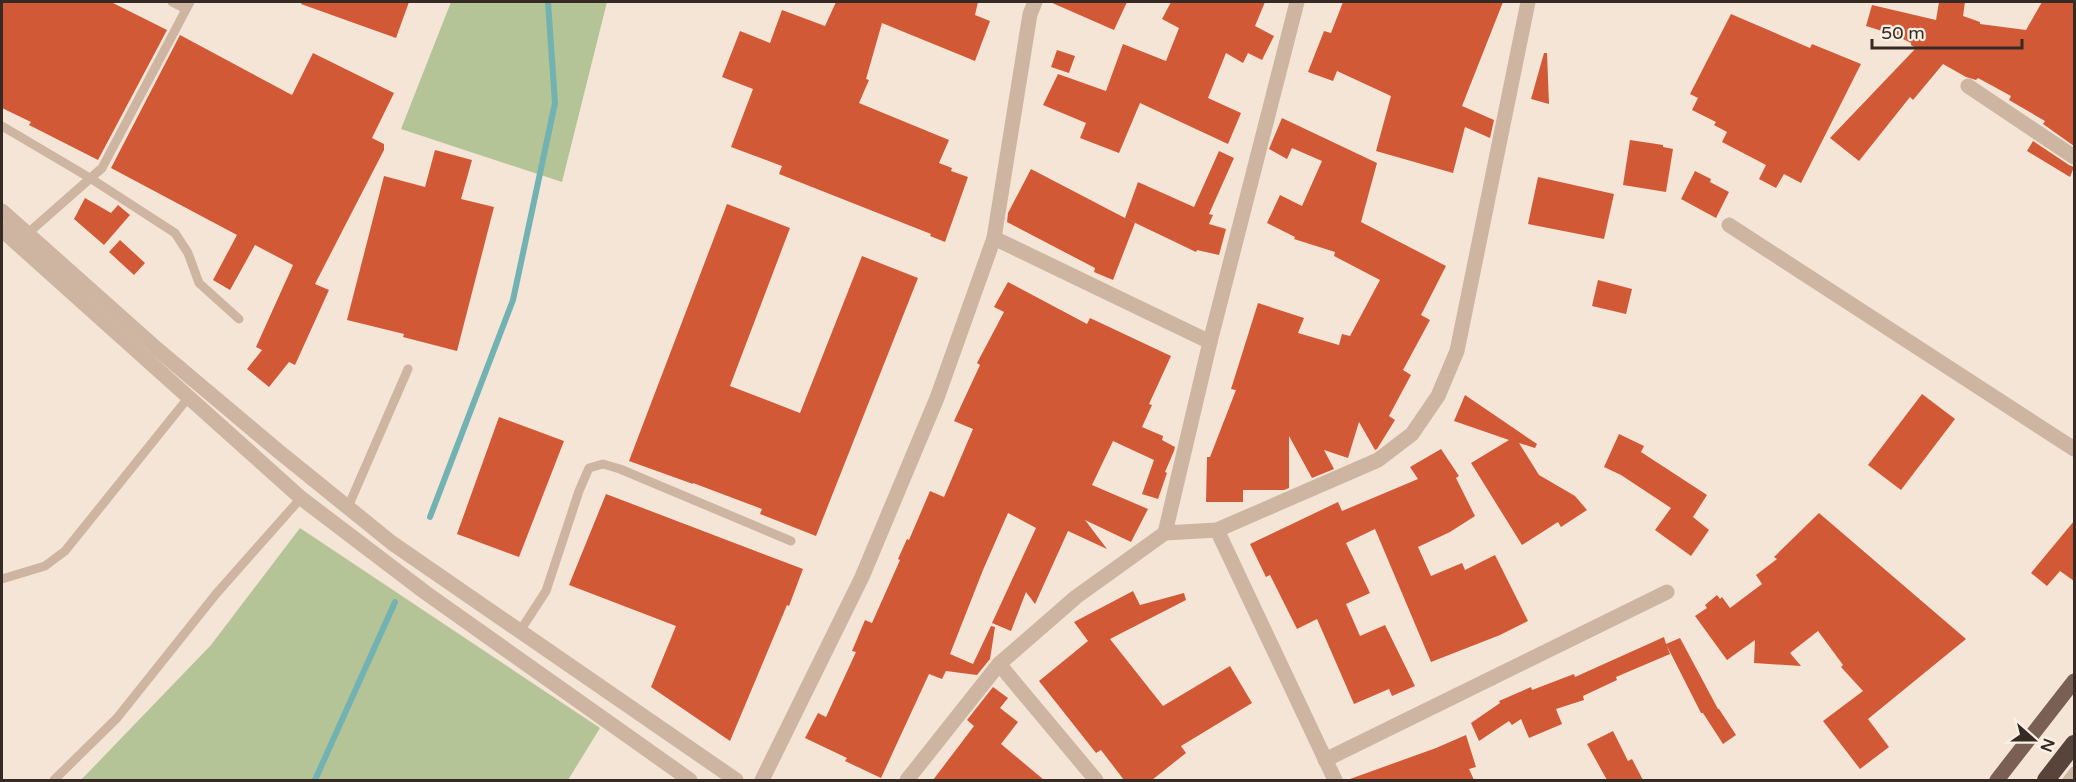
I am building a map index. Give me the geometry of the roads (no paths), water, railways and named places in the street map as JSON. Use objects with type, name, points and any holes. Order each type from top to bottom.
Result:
[{"type":"highway","points":[[2046,780],[2074,744]]},
{"type":"main road","points":[[1997,780],[2074,681]]},
{"type":"street","points":[[762,780],[862,577],[937,398],[994,238],[1028,25],[1035,2]]},
{"type":"street","points":[[1165,533],[1210,342],[1297,2]]},
{"type":"street","points":[[907,780],[999,663],[1076,597],[1165,533],[1217,530],[1378,460],[1412,434],[1438,396],[1457,351],[1528,2]]},
{"type":"street","points":[[1968,86],[2074,157]]},
{"type":"street","points":[[2,211],[157,349],[392,543],[736,780]]},
{"type":"street","points":[[1729,225],[2074,449]]},
{"type":"street","points":[[2,230],[301,498],[426,593],[690,780]]},
{"type":"street","points":[[994,238],[1210,342]]},
{"type":"street","points":[[1217,530],[1335,780]]},
{"type":"street","points":[[1325,760],[1667,592]]},
{"type":"street","points":[[999,663],[1096,780]]},
{"type":"lane","points":[[27,234],[102,168],[188,5],[172,2]]},
{"type":"lane","points":[[2,126],[90,178],[175,233],[188,253],[199,283],[239,319]]},
{"type":"lane","points":[[348,507],[408,369]]},
{"type":"lane","points":[[2,579],[45,566],[65,551],[188,398]]},
{"type":"lane","points":[[519,631],[546,591],[579,491],[589,468],[603,464],[620,469],[791,541]]},
{"type":"lane","points":[[54,780],[117,718],[216,594],[301,498]]},
{"type":"lane","points":[[2067,780],[2074,771]]},
{"type":"waterway","points":[[430,517],[513,300],[555,103],[548,2]]},
{"type":"waterway","points":[[315,780],[395,602]]}]
